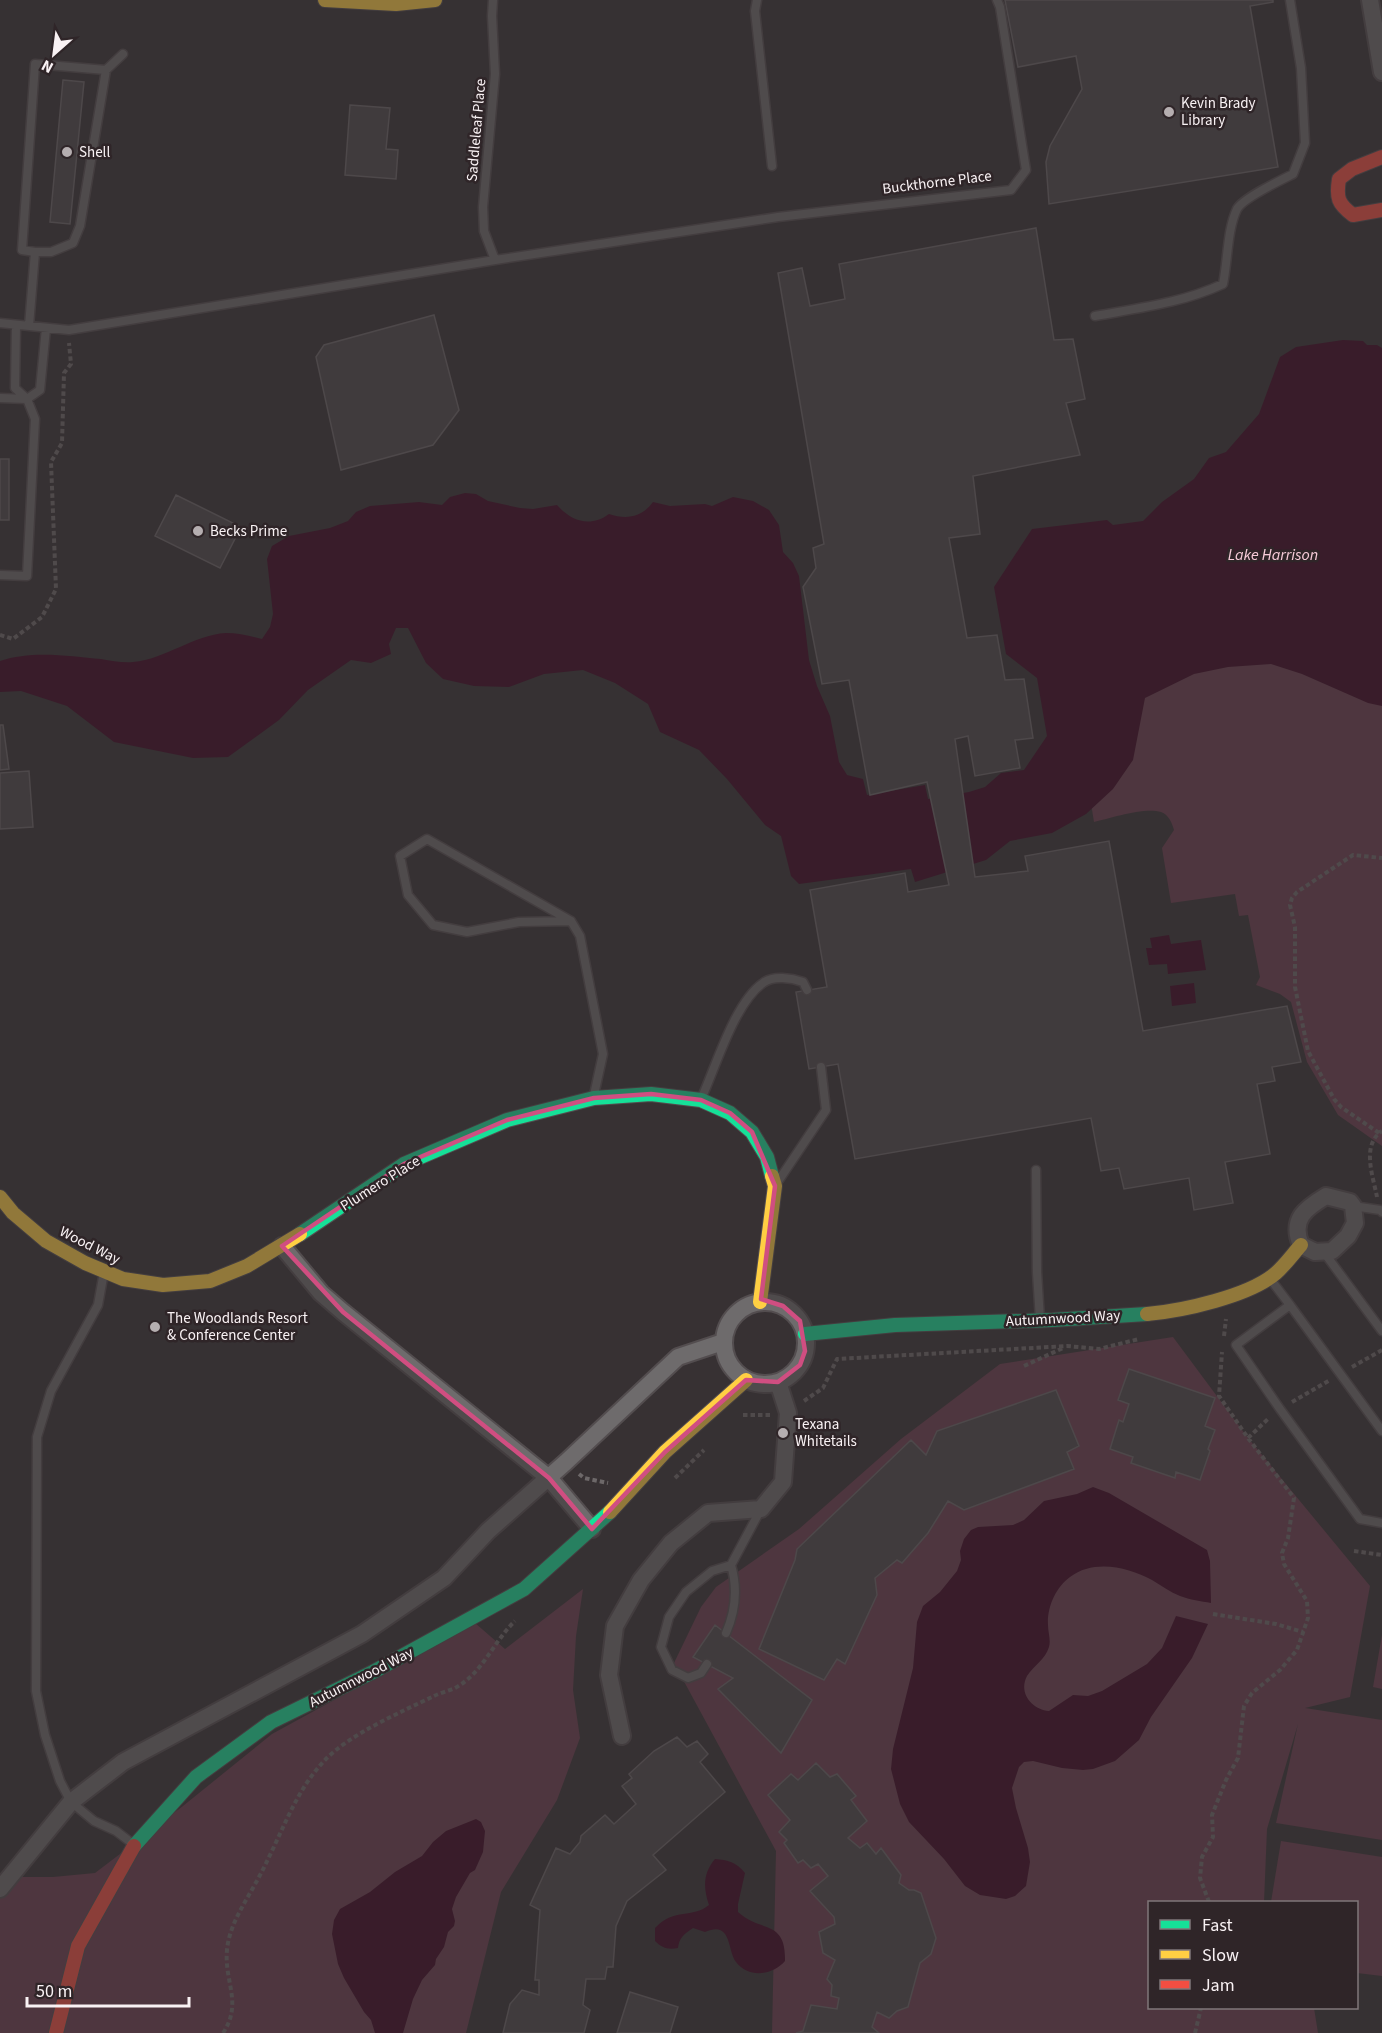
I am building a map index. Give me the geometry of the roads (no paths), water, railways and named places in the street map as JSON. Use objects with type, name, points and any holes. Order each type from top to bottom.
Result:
[{"type":"street","points":[[325,0],[396,4],[435,0]]},
{"type":"street","points":[[1370,0],[1382,72]]},
{"type":"street","points":[[1382,157],[1352,169],[1339,179],[1337,191],[1341,206],[1353,215],[1382,210]]},
{"type":"street","name":"Plumero Place","points":[[282,1246],[405,1164],[507,1120],[594,1098],[651,1095],[701,1100],[730,1113],[752,1132],[767,1157],[775,1186],[760,1302]]},
{"type":"street","points":[[1326,1196],[1350,1202],[1353,1206],[1355,1223],[1348,1236],[1332,1251],[1316,1252],[1301,1245],[1296,1234],[1297,1223],[1311,1205],[1326,1196]]},
{"type":"street","name":"Wood Way","points":[[0,1197],[13,1213],[46,1241],[85,1263],[123,1279],[163,1285],[210,1281],[247,1266],[282,1246]]},
{"type":"street","name":"Autumnwood Way","points":[[805,1334],[896,1325],[1157,1313],[1208,1303],[1248,1289],[1275,1274],[1301,1245]]},
{"type":"street","points":[[282,1246],[321,1293],[372,1338],[549,1478],[592,1529]]},
{"type":"street","points":[[760,1302],[776,1304],[790,1310],[800,1321],[805,1334],[806,1351],[800,1365],[791,1376],[778,1382],[760,1385],[746,1380],[729,1365],[725,1357],[723,1342],[731,1318],[747,1306],[760,1302]]},
{"type":"street","points":[[0,1889],[71,1802],[123,1762],[362,1634],[417,1597],[444,1578],[488,1531],[549,1478],[678,1358],[723,1342]]},
{"type":"street","name":"Autumnwood Way","points":[[56,2033],[78,1946],[135,1845],[196,1777],[271,1722],[373,1672],[524,1589],[626,1496],[664,1452],[746,1380]]},
{"type":"street","points":[[622,1736],[609,1675],[615,1626],[641,1580],[671,1543],[708,1513],[761,1509],[783,1482],[788,1413],[778,1382]]},
{"type":"lane","name":"Saddleleaf Place","points":[[493,0],[495,74],[483,207],[484,231],[495,260]]},
{"type":"lane","points":[[757,0],[755,11],[772,166]]},
{"type":"lane","name":"Buckthorne Place","points":[[0,323],[69,330],[495,260],[778,217],[1011,190],[1026,170],[1011,68],[1000,7],[996,0]]},
{"type":"lane","points":[[1095,316],[1176,302],[1223,284],[1231,231],[1238,207],[1258,192],[1293,174],[1305,143],[1301,68],[1290,0]]},
{"type":"lane","points":[[106,70],[35,64],[22,250],[51,252],[73,243],[80,226],[106,70],[123,54]]},
{"type":"lane","points":[[29,326],[36,252]]},
{"type":"lane","points":[[0,575],[27,576],[35,418],[27,399],[15,388],[16,325]]},
{"type":"lane","points":[[0,399],[27,399],[40,390],[46,328]]},
{"type":"lane","points":[[571,921],[519,922],[467,932],[433,926],[408,895],[400,856],[427,839],[571,921],[580,936],[603,1054],[594,1098]]},
{"type":"lane","points":[[701,1100],[742,1004],[764,981],[790,977],[803,982],[807,990]]},
{"type":"lane","points":[[775,1186],[826,1110],[821,1067]]},
{"type":"lane","points":[[1036,1170],[1040,1320]]},
{"type":"lane","points":[[1353,1206],[1381,1211]]},
{"type":"lane","points":[[1323,1251],[1382,1331]]},
{"type":"lane","points":[[104,1271],[98,1305],[51,1391],[38,1437],[36,1691],[45,1735],[60,1781],[71,1802],[94,1821],[116,1831],[135,1845]]},
{"type":"lane","points":[[1269,1278],[1382,1431]]},
{"type":"lane","points":[[1290,1305],[1236,1345],[1360,1519],[1382,1523]]},
{"type":"lane","points":[[726,1633],[734,1616],[735,1580],[731,1565],[761,1509]]},
{"type":"lane","points":[[707,1664],[701,1673],[688,1678],[672,1670],[661,1647],[669,1617],[686,1592],[712,1571],[731,1565]]},
{"type":"water","name":"Lake Harrison","points":[[1343,340],[1363,341],[1367,345],[1377,345],[1382,348],[1382,706],[1368,703],[1302,674],[1271,664],[1228,667],[1194,674],[1145,698],[1133,760],[1113,789],[1086,814],[1052,833],[1010,841],[986,860],[915,882],[911,869],[799,884],[791,876],[781,836],[765,825],[727,779],[699,750],[660,732],[648,704],[615,683],[583,670],[544,674],[509,687],[474,686],[443,679],[426,663],[408,628],[396,628],[389,644],[391,654],[371,663],[351,660],[308,690],[279,720],[228,757],[193,758],[114,742],[67,706],[21,691],[0,692],[0,661],[12,658],[50,655],[133,662],[157,656],[214,635],[226,633],[262,639],[270,627],[273,614],[267,559],[272,546],[289,536],[330,528],[348,521],[356,512],[370,506],[419,502],[442,505],[450,497],[465,493],[476,494],[488,501],[520,508],[533,509],[557,505],[575,519],[588,522],[609,514],[622,517],[634,516],[644,511],[653,502],[670,506],[705,504],[712,506],[733,497],[753,501],[769,510],[779,525],[783,552],[793,563],[799,576],[809,660],[830,716],[839,762],[847,775],[863,779],[867,795],[925,785],[928,799],[969,792],[985,787],[1001,773],[1024,770],[1047,736],[1037,678],[1006,654],[994,587],[1032,529],[1107,520],[1113,525],[1143,521],[1162,502],[1194,479],[1209,458],[1226,452],[1259,414],[1280,357],[1296,347]]},
{"type":"water","points":[[1169,935],[1171,944],[1201,940],[1206,970],[1168,974],[1167,964],[1149,965],[1146,948],[1152,948],[1150,938]]},
{"type":"water","points":[[1194,983],[1196,1003],[1172,1006],[1170,986]]},
{"type":"water","points":[[1093,1487],[1109,1493],[1207,1550],[1210,1561],[1211,1603],[1180,1596],[1143,1575],[1122,1569],[1100,1567],[1079,1571],[1065,1581],[1053,1598],[1048,1618],[1049,1647],[1027,1676],[1024,1688],[1028,1700],[1037,1708],[1049,1711],[1073,1695],[1088,1696],[1102,1691],[1147,1664],[1162,1648],[1176,1616],[1208,1624],[1192,1658],[1151,1717],[1139,1740],[1115,1761],[1083,1770],[1033,1761],[1024,1762],[1019,1767],[1012,1788],[1030,1862],[1026,1886],[1015,1896],[1006,1899],[980,1895],[965,1886],[944,1859],[909,1822],[900,1804],[891,1769],[893,1749],[913,1668],[917,1622],[923,1606],[940,1592],[957,1571],[964,1539],[971,1530],[978,1527],[1013,1525],[1024,1520],[1044,1501],[1077,1494]]},
{"type":"water","points":[[476,1819],[481,1822],[485,1831],[483,1852],[475,1870],[470,1873],[456,1897],[452,1909],[454,1926],[448,1932],[435,1965],[422,1980],[413,1999],[403,2033],[375,2033],[371,2020],[364,2012],[338,1964],[332,1934],[334,1920],[340,1909],[370,1892],[395,1872],[422,1856],[446,1831]]},
{"type":"water","points":[[715,1859],[732,1862],[745,1873],[738,1912],[777,1933],[784,1948],[785,1961],[780,1966],[768,1972],[747,1971],[736,1962],[727,1938],[720,1930],[705,1932],[693,1928],[682,1936],[678,1948],[665,1948],[655,1941],[655,1928],[662,1922],[676,1915],[696,1912],[709,1905],[705,1881],[708,1870]]},
{"type":"place","name":"Kevin Brady Library","points":[[1169,112]]},
{"type":"place","name":"Shell","points":[[67,152]]},
{"type":"place","name":"Becks Prime","points":[[198,531]]},
{"type":"place","name":"The Woodlands Resort & Conference Center","points":[[155,1327]]},
{"type":"place","name":"Texana Whitetails","points":[[783,1433]]}]
